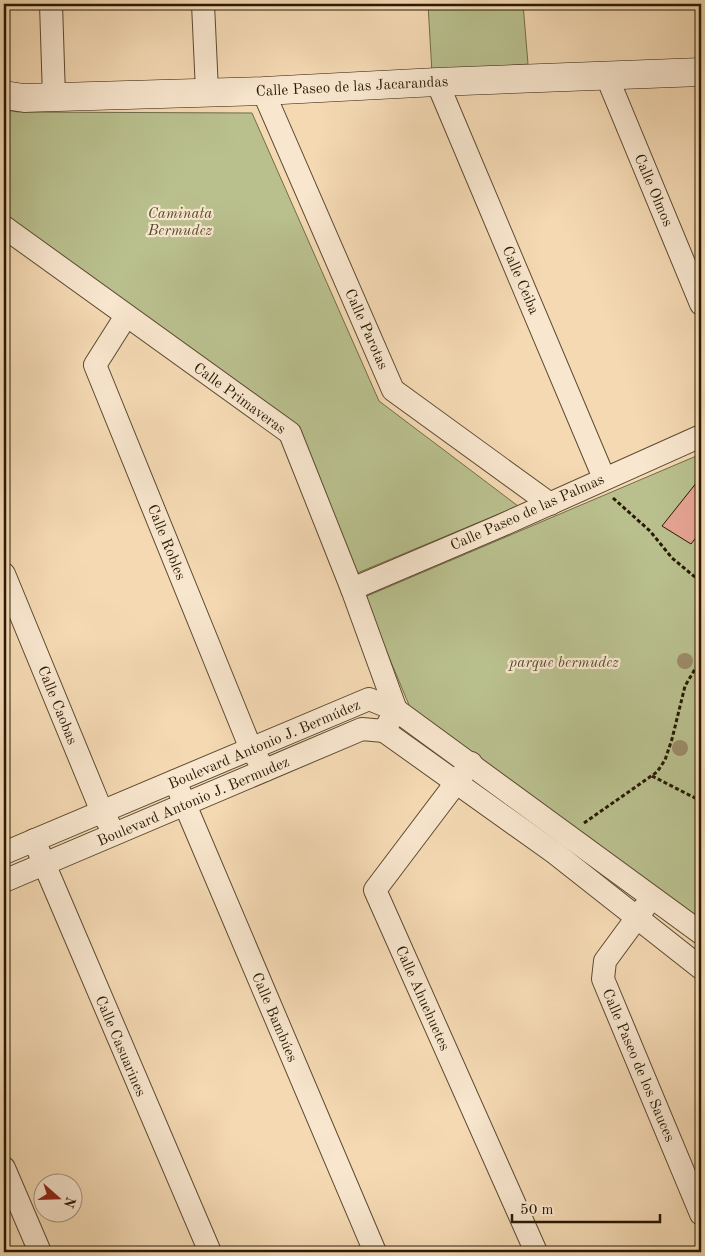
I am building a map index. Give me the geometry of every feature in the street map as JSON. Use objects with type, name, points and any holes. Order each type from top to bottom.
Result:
[{"type":"street","points":[[51,4],[54,97]]},
{"type":"street","points":[[203,4],[207,91]]},
{"type":"street","name":"Calle Paseo de las Jacarandas","points":[[4,94],[24,98],[207,91],[262,91],[701,72]]},
{"type":"street","name":"Calle Olmos","points":[[607,77],[701,304]]},
{"type":"street","name":"Calle Ceiba","points":[[437,82],[604,478]]},
{"type":"street","name":"Calle Parotas","points":[[262,91],[393,390],[550,504]]},
{"type":"street","name":"Calle Primaveras","points":[[4,227],[290,433],[352,589],[396,710]]},
{"type":"street","name":"Calle Robles","points":[[126,316],[95,365],[252,749],[265,770]]},
{"type":"street","name":"Calle Paseo de las Palmas","points":[[352,589],[550,504],[604,478],[701,436]]},
{"type":"street","name":"Calle Caobas","points":[[4,574],[102,812],[115,834]]},
{"type":"street","name":"Boulevard Antonio J. Bermúdez","points":[[4,853],[369,699],[396,710],[653,896],[701,933]]},
{"type":"street","points":[[396,710],[384,731],[555,853],[636,919],[701,968]]},
{"type":"street","name":"Boulevard Antonio J. Bermudez","points":[[4,881],[362,729],[384,731]]},
{"type":"street","name":"Calle Ahuehuetes","points":[[471,763],[375,890],[536,1252]]},
{"type":"street","name":"Calle Bambúes","points":[[176,781],[375,1252]]},
{"type":"street","name":"Calle Casuarines","points":[[34,840],[43,865],[210,1252]]},
{"type":"street","name":"Calle Paseo de los Sauces","points":[[653,896],[605,961],[603,979],[701,1214]]},
{"type":"street","points":[[4,1168],[40,1252]]},
{"type":"path","points":[[613,498],[650,531],[672,558],[701,582]]},
{"type":"path","points":[[578,827],[652,776],[664,760],[677,722],[685,686],[701,659]]},
{"type":"path","points":[[652,776],[701,801]]},
{"type":"green space","points":[[428,4],[523,4],[528,64],[432,73]]},
{"type":"green space","name":"Caminata Bermudez","points":[[4,110],[19,112],[252,113],[379,401],[518,506],[355,574],[298,445],[4,229]]},
{"type":"green space","name":"parque bermudez","points":[[701,454],[701,936],[417,724],[368,607],[367,596]]},
{"type":"building","points":[[701,477],[701,531],[691,544],[662,526]]}]
